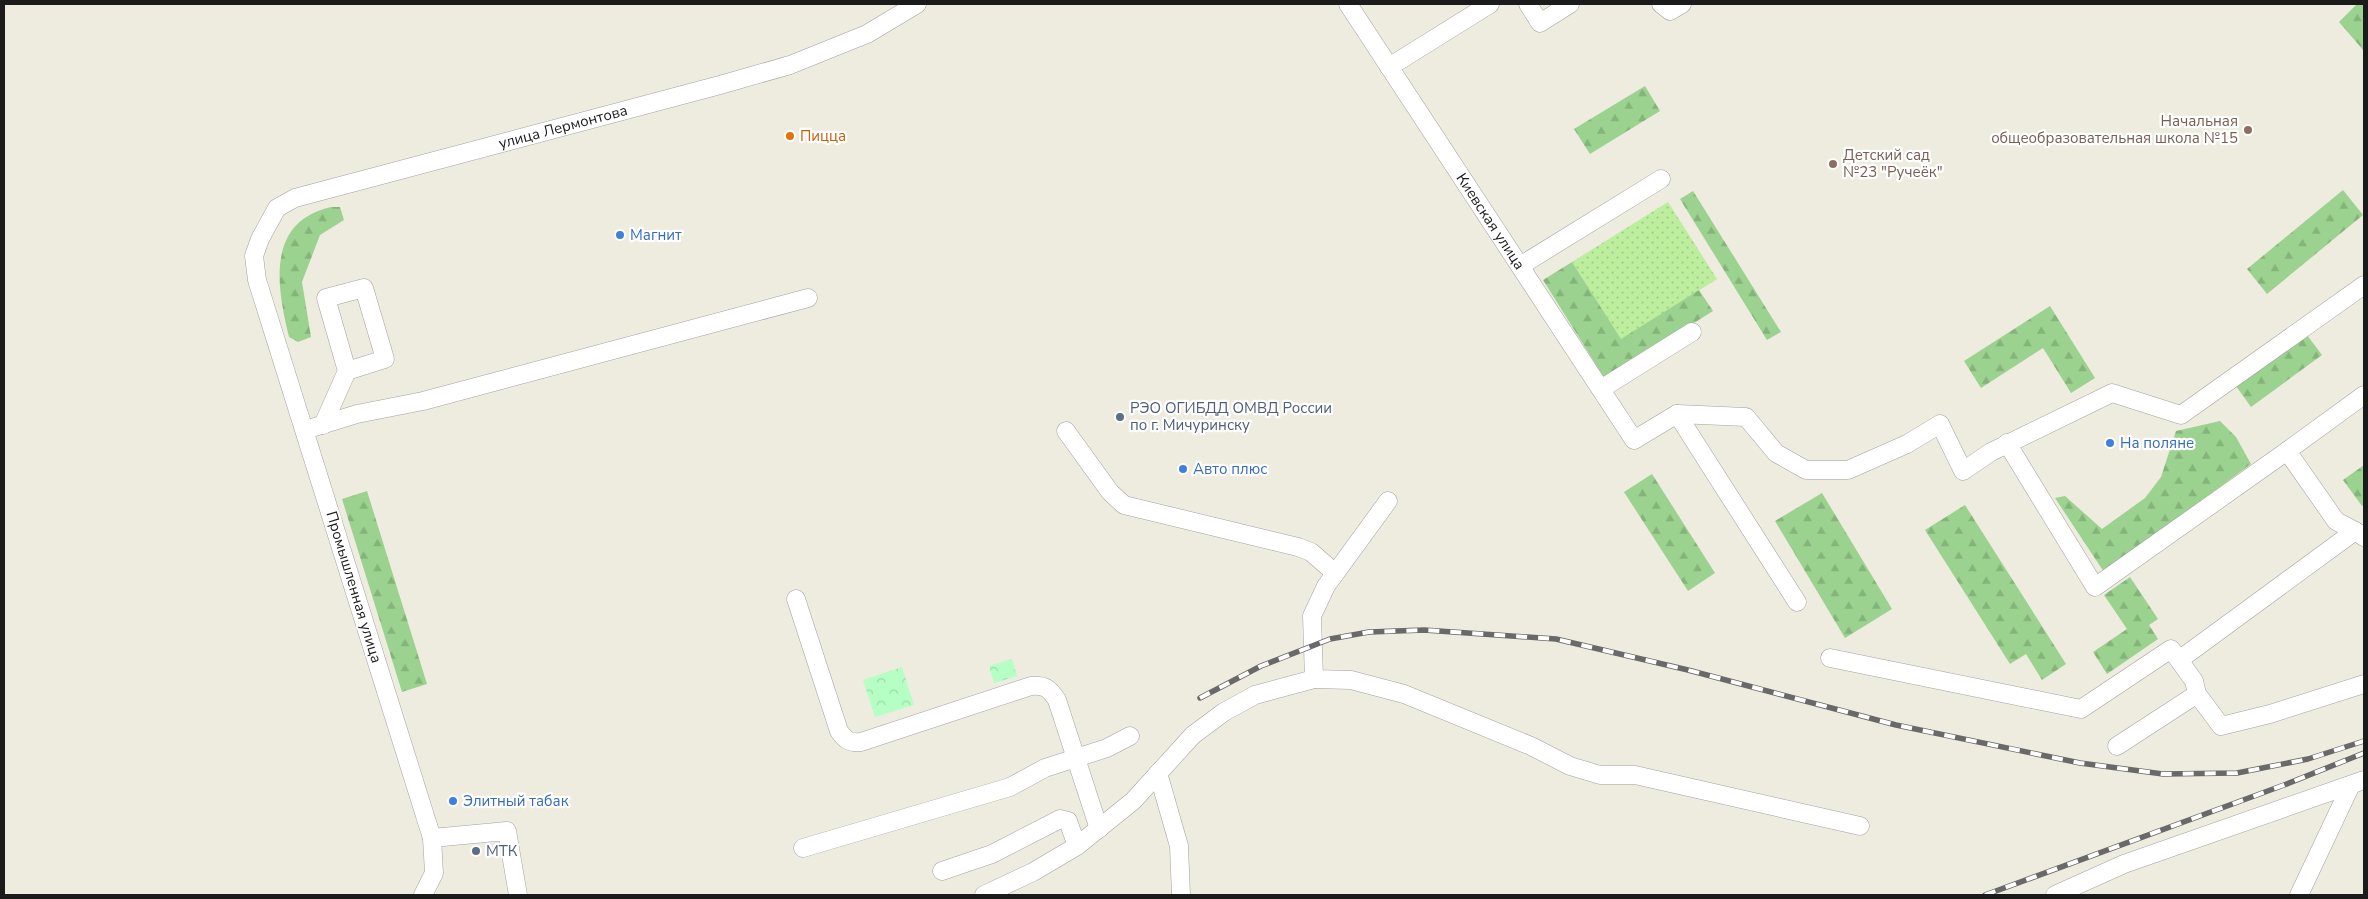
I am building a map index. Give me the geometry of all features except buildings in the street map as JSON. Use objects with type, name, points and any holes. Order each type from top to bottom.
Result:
[{"type":"street","name":"улица Лермонтова","points":[[257,280],[254,256],[260,239],[277,208],[294,198],[544,130],[720,85],[790,64],[866,34],[917,4]]},
{"type":"street","name":"Киевская улица","points":[[1348,4],[1634,440],[1677,414]]},
{"type":"street","points":[[1389,67],[1490,4]]},
{"type":"street","points":[[1528,4],[1540,23],[1570,4]]},
{"type":"street","points":[[1661,4],[1670,11],[1682,4]]},
{"type":"street","points":[[1520,266],[1661,179]]},
{"type":"street","name":"Промышленная улица","points":[[257,280],[306,430],[432,838],[434,874],[425,894]]},
{"type":"street","points":[[1677,414],[1746,417],[1776,453],[1806,470],[1848,470],[1907,444],[1940,424],[1963,471],[2007,443],[2112,393],[2181,415],[2364,285]]},
{"type":"street","points":[[323,425],[347,371],[326,298],[364,288],[385,359],[347,371]]},
{"type":"street","points":[[306,430],[357,414],[423,401],[808,298]]},
{"type":"street","points":[[1601,390],[1692,332]]},
{"type":"street","points":[[2007,443],[2095,587],[2364,395]]},
{"type":"street","points":[[1677,414],[1796,602]]},
{"type":"street","points":[[1066,431],[1110,492],[1124,506],[1298,547],[1311,552],[1335,573]]},
{"type":"street","points":[[2179,660],[2360,534],[2336,521],[2287,451]]},
{"type":"street","points":[[1314,679],[1312,616],[1326,586],[1388,501]]},
{"type":"street","points":[[796,598],[839,731],[845,740],[852,743],[861,742],[1031,686],[1041,685],[1049,689],[1057,700],[1099,829]]},
{"type":"street","points":[[1830,658],[2081,709],[2170,649],[2194,681],[2197,694],[2221,726],[2270,714],[2364,684]]},
{"type":"street","points":[[984,895],[1033,872],[1078,846],[1133,801],[1193,736],[1224,712],[1255,695],[1314,679],[1351,680],[1404,694],[1496,734],[1530,746],[1570,766],[1600,775],[1635,775],[1860,826]]},
{"type":"street","points":[[2118,746],[2197,694]]},
{"type":"street","points":[[803,848],[1010,787],[1045,768],[1107,748],[1130,736]]},
{"type":"street","points":[[1158,773],[1180,846],[1182,895]]},
{"type":"street","points":[[2055,895],[2124,864],[2357,782]]},
{"type":"street","points":[[2299,895],[2357,782]]},
{"type":"street","points":[[942,870],[992,854],[1060,820],[1068,821],[1078,846]]},
{"type":"street","points":[[432,838],[507,831],[518,895]]},
{"type":"green space","points":[[2357,4],[2364,4],[2364,51],[2339,22]]},
{"type":"green space","points":[[1645,86],[1660,111],[1590,154],[1574,129]]},
{"type":"green space","points":[[2343,190],[2363,215],[2267,294],[2247,269]]},
{"type":"green space","points":[[1693,191],[1781,332],[1767,340],[1680,199]]},
{"type":"green space","points":[[1668,202],[1717,279],[1621,340],[1572,262]]},
{"type":"green space","points":[[331,207],[340,207],[344,220],[320,235],[302,282],[311,337],[298,342],[289,337],[285,318],[281,298],[281,259],[286,242],[295,227],[310,215]]},
{"type":"green space","points":[[1572,262],[1621,339],[1699,290],[1713,311],[1605,379],[1543,280]]},
{"type":"green space","points":[[2050,306],[2095,378],[2071,393],[2043,348],[1981,388],[1964,361]]},
{"type":"green space","points":[[2307,335],[2322,355],[2251,407],[2236,386]]},
{"type":"green space","points":[[2220,421],[2236,437],[2251,464],[2104,572],[2055,498],[2065,496],[2102,529],[2145,498],[2161,477],[2176,431]]},
{"type":"green space","points":[[2364,465],[2364,505],[2362,506],[2343,480]]},
{"type":"green space","points":[[1652,474],[1715,573],[1688,591],[1624,492]]},
{"type":"green space","points":[[367,491],[427,684],[402,692],[342,499]]},
{"type":"green space","points":[[1822,493],[1892,609],[1845,638],[1775,521]]},
{"type":"green space","points":[[1965,505],[2066,664],[2042,680],[2026,654],[2010,664],[1925,530]]},
{"type":"green space","points":[[2130,577],[2158,619],[2149,625],[2158,639],[2107,674],[2093,652],[2127,629],[2104,595]]},
{"type":"green space","points":[[1012,659],[1017,676],[994,683],[989,666]]},
{"type":"green space","points":[[902,667],[914,705],[875,717],[863,680]]},
{"type":"railway","points":[[1200,698],[1261,666],[1330,639],[1369,632],[1424,630],[1556,639],[1688,670],[1896,725],[2080,763],[2163,774],[2237,773],[2308,759],[2364,741]]},
{"type":"railway","points":[[1985,895],[2284,785],[2364,753]]},
{"type":"place","name":"Начальная общеобразовательная школа №15","points":[[2248,130]]},
{"type":"place","name":"Пицца","points":[[790,136]]},
{"type":"place","name":"Детский сад №23 \"Ручеёк\"","points":[[1833,164]]},
{"type":"place","name":"Магнит","points":[[620,235]]},
{"type":"place","name":"РЭО ОГИБДД ОМВД России по г. Мичуринску","points":[[1120,417]]},
{"type":"place","name":"На поляне","points":[[2110,443]]},
{"type":"place","name":"Авто плюс","points":[[1183,469]]},
{"type":"place","name":"Элитный табак","points":[[453,801]]},
{"type":"place","name":"МТК","points":[[476,851]]}]
